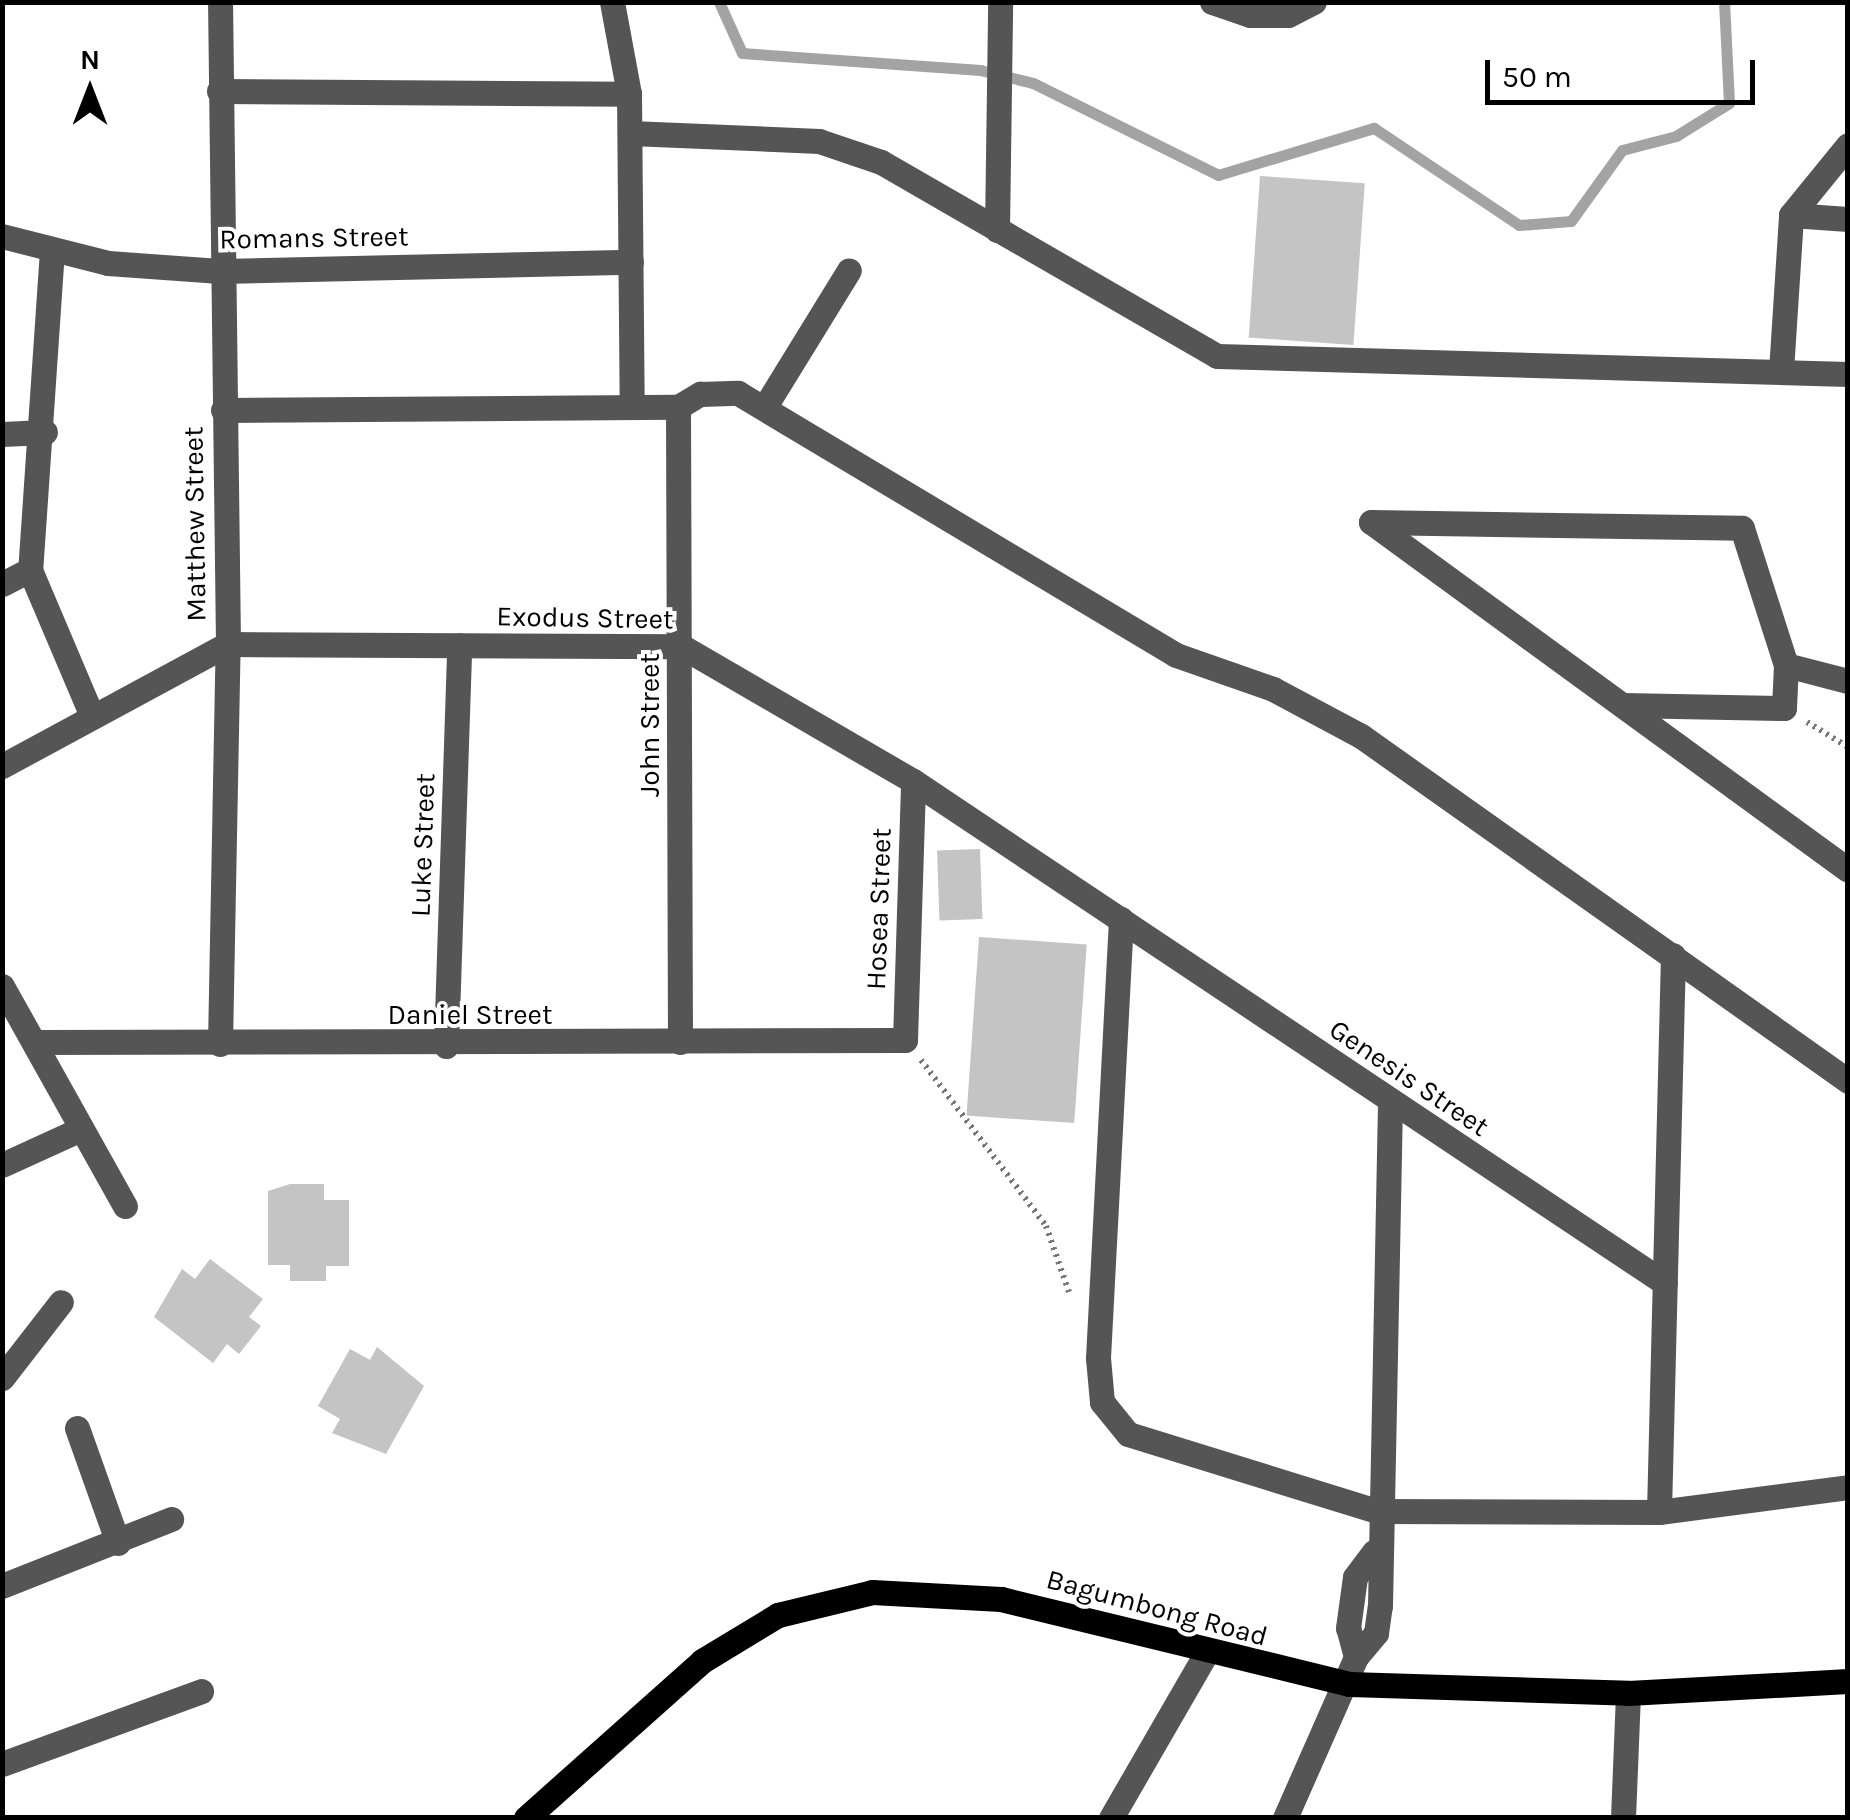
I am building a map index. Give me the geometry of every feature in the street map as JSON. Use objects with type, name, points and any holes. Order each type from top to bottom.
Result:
[{"type":"main road","name":"Bagumbong Road","points":[[526,1818],[702,1661],[816,1601],[906,1592],[1001,1598],[1207,1652],[1349,1684],[1628,1693],[1848,1681]]},
{"type":"street","name":"Matthew Street","points":[[220,2],[220,271],[228,644],[220,1044]]},
{"type":"street","points":[[612,2],[629,94],[632,407]]},
{"type":"street","points":[[997,230],[1000,2]]},
{"type":"street","points":[[1212,2],[1288,15],[1314,2]]},
{"type":"street","points":[[219,91],[629,94]]},
{"type":"street","points":[[630,134],[819,141],[880,162],[1217,356],[1848,374]]},
{"type":"street","points":[[1781,371],[1791,215],[1848,146]]},
{"type":"street","points":[[1791,215],[1848,218]]},
{"type":"street","name":"Romans Street","points":[[2,236],[52,250],[220,271],[631,262]]},
{"type":"street","points":[[52,250],[45,432],[30,570],[91,714]]},
{"type":"street","points":[[766,405],[848,270]]},
{"type":"street","points":[[222,410],[678,407],[719,390],[766,405],[1176,655],[1273,689],[1361,736],[1848,1081]]},
{"type":"street","name":"John Street","points":[[678,407],[680,1042]]},
{"type":"street","points":[[2,434],[45,432]]},
{"type":"street","points":[[1623,705],[1784,708],[1786,665],[1742,528],[1370,522],[1421,568],[1623,705],[1848,870]]},
{"type":"street","points":[[2,584],[30,570]]},
{"type":"street","name":"Exodus Street","points":[[2,766],[91,714],[228,644],[680,646],[913,781],[1122,919]]},
{"type":"street","name":"Luke Street","points":[[446,1046],[460,646]]},
{"type":"street","points":[[1786,665],[1848,681]]},
{"type":"street","name":"Hosea Street","points":[[904,1040],[913,781]]},
{"type":"street","points":[[1122,919],[1102,1402],[1110,1419],[1154,1448],[1376,1511],[1659,1512],[1848,1488]]},
{"type":"street","name":"Genesis Street","points":[[1122,919],[1664,1283]]},
{"type":"street","points":[[1659,1512],[1673,955]]},
{"type":"street","points":[[2,986],[125,1206]]},
{"type":"street","name":"Daniel Street","points":[[36,1042],[446,1046],[904,1040]]},
{"type":"street","points":[[1286,1818],[1349,1684],[1356,1657],[1348,1628],[1356,1577],[1374,1552],[1390,1102]]},
{"type":"street","points":[[2,1166],[82,1128]]},
{"type":"street","points":[[2,1378],[61,1302]]},
{"type":"street","points":[[77,1428],[118,1543]]},
{"type":"street","points":[[2,1586],[171,1519]]},
{"type":"street","points":[[1111,1818],[1207,1652]]},
{"type":"street","points":[[2,1764],[201,1691]]},
{"type":"street","points":[[1623,1818],[1628,1693]]},
{"type":"path","points":[[1784,708],[1848,747]]},
{"type":"path","points":[[904,1040],[1046,1226],[1076,1312]]},
{"type":"building","points":[[1260,176],[1365,183],[1353,345],[1249,338]]},
{"type":"building","points":[[980,849],[982,919],[939,920],[937,851]]},
{"type":"building","points":[[979,937],[1087,945],[1074,1123],[967,1116]]},
{"type":"building","points":[[290,1184],[324,1184],[324,1200],[349,1200],[349,1266],[326,1266],[326,1281],[290,1281],[290,1265],[268,1265],[268,1191]]},
{"type":"building","points":[[210,1259],[263,1299],[249,1317],[261,1326],[239,1354],[227,1344],[213,1363],[154,1317],[182,1269],[195,1279]]},
{"type":"building","points":[[377,1347],[424,1386],[386,1454],[332,1433],[340,1419],[318,1406],[350,1349],[370,1360]]},
{"type":"waterway","points":[[719,2],[742,53],[980,70],[1033,83],[1218,175],[1374,128],[1519,225],[1571,221],[1622,150],[1676,136],[1729,103],[1724,2]]}]
